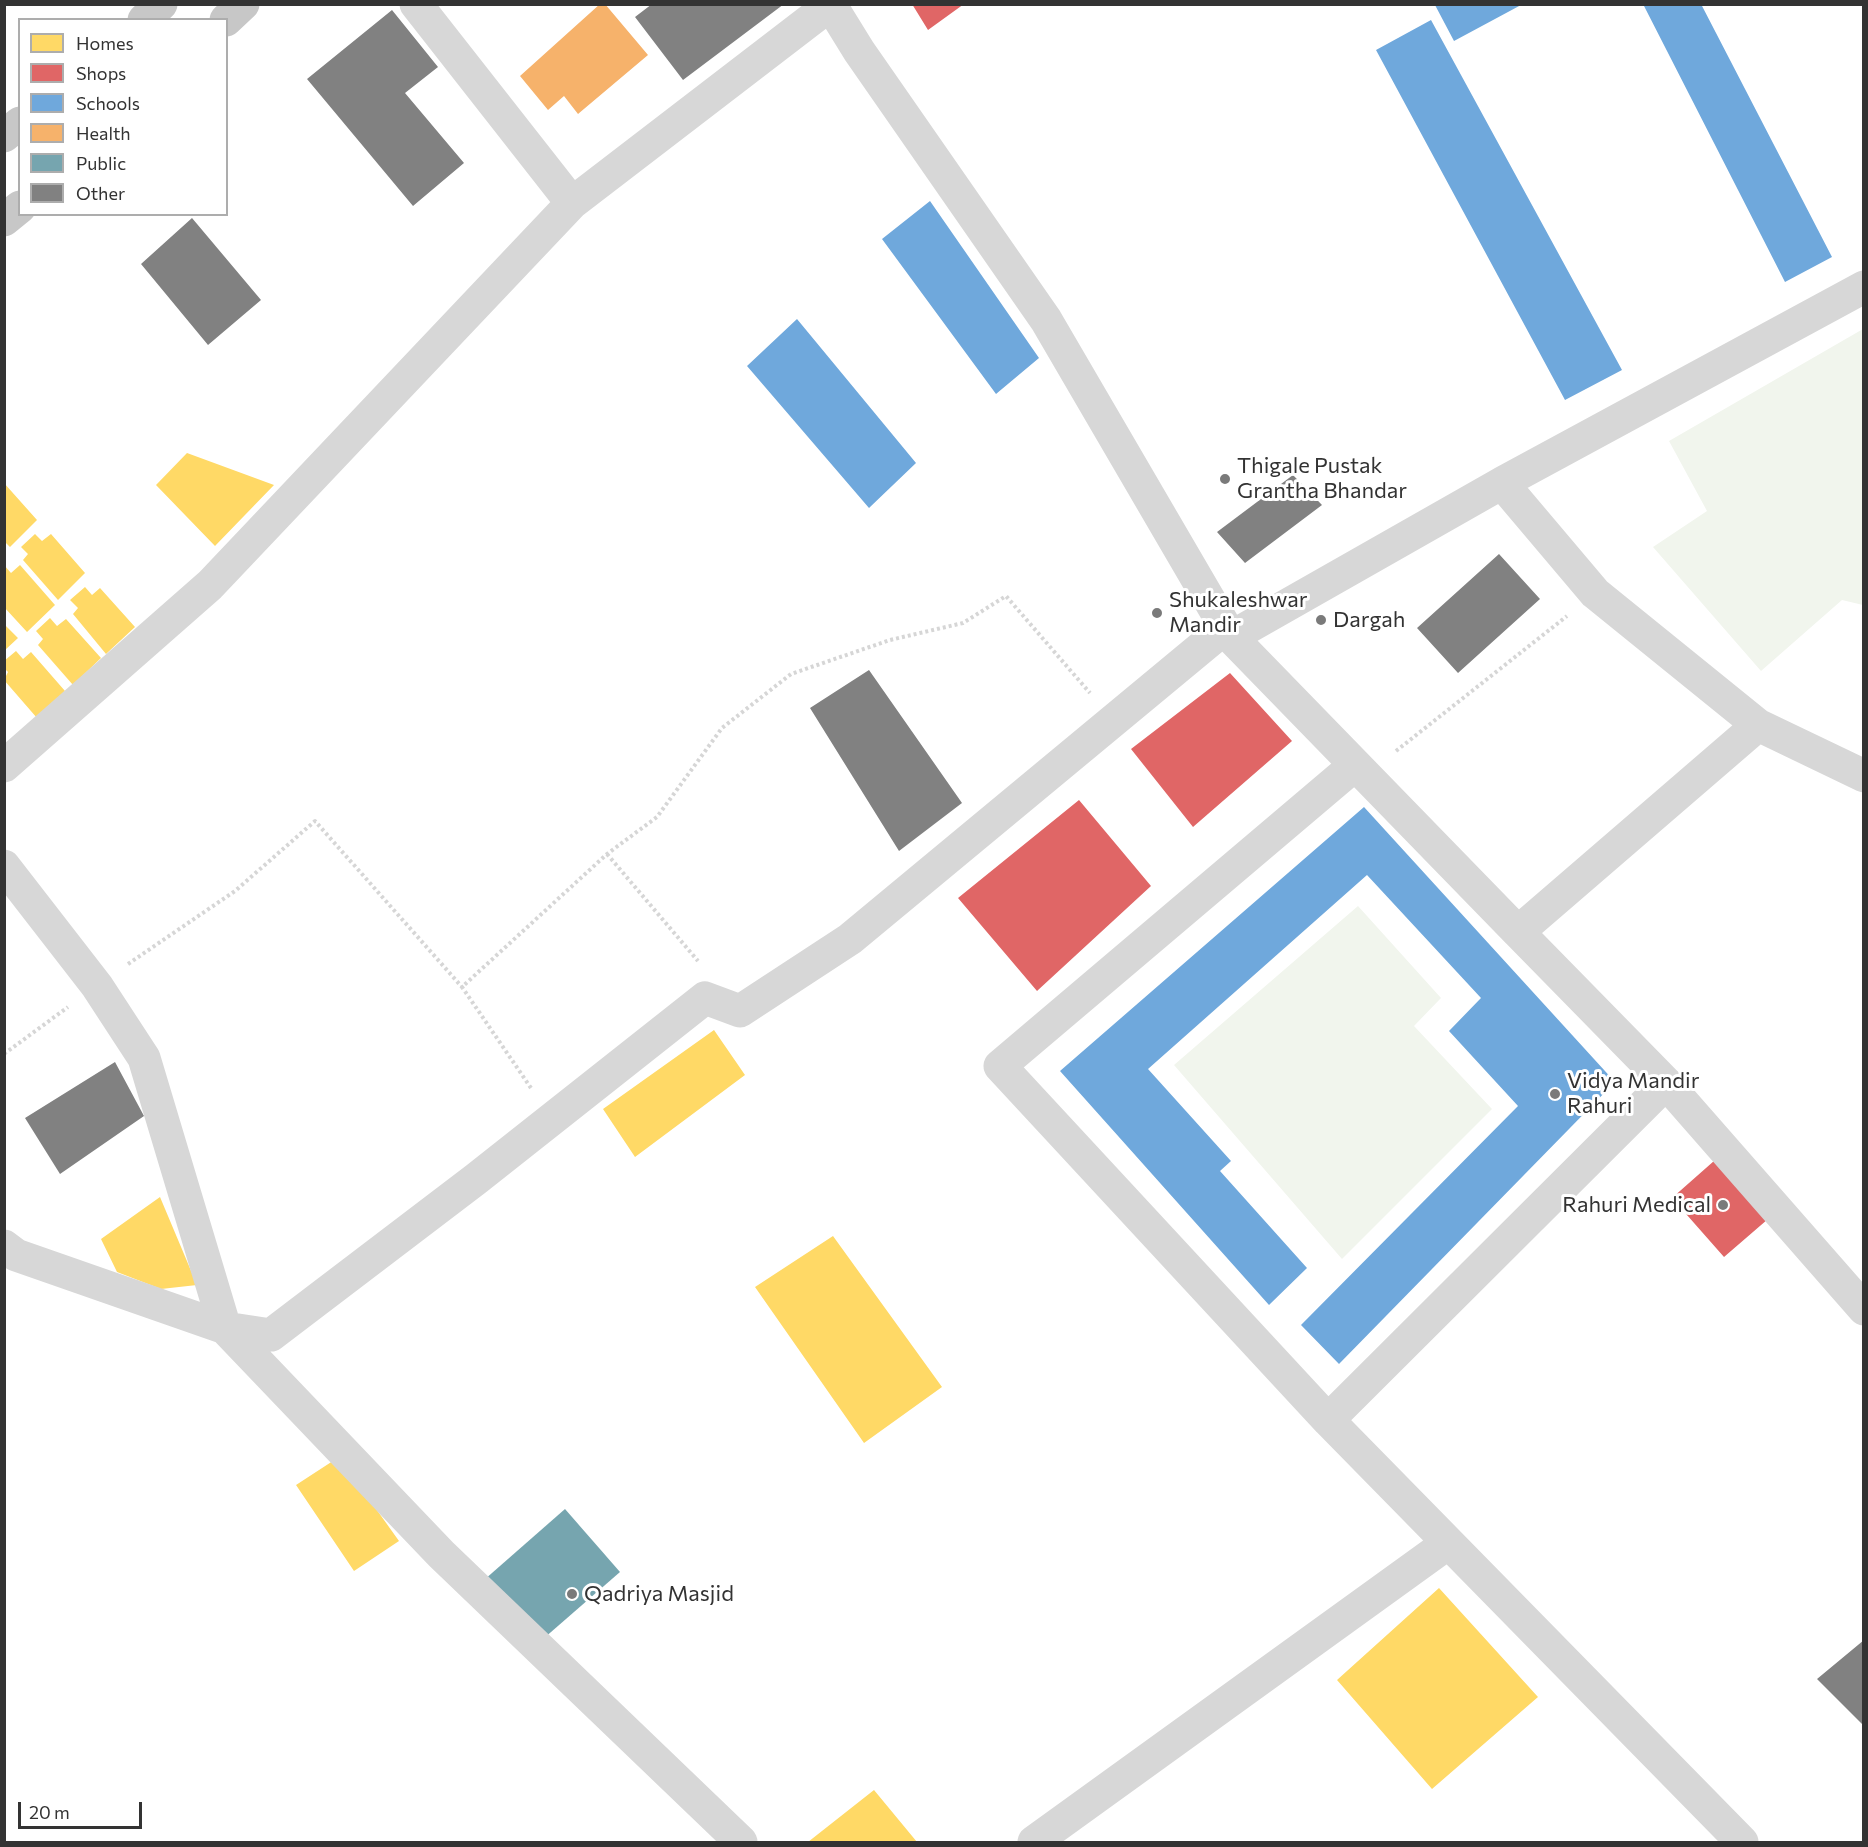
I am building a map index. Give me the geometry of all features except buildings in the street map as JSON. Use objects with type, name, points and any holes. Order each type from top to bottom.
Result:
[{"type":"highway","points":[[146,18],[161,4]]},
{"type":"highway","points":[[228,18],[243,4]]},
{"type":"highway","points":[[4,136],[18,125]]},
{"type":"highway","points":[[4,220],[18,209]]},
{"type":"street","points":[[416,4],[572,203]]},
{"type":"street","points":[[4,766],[210,585],[572,203],[830,5],[858,51],[1046,320],[1228,633],[1665,1083],[1863,1309]]},
{"type":"street","points":[[4,1246],[16,1255],[225,1328],[271,1335],[705,998],[740,1011],[850,939],[1114,721],[1228,633],[1863,286]]},
{"type":"street","points":[[1502,483],[1595,593],[1758,725],[1863,776]]},
{"type":"street","points":[[1518,932],[1758,725]]},
{"type":"street","points":[[1360,770],[1000,1066],[1328,1420],[1742,1842]]},
{"type":"street","points":[[4,866],[97,986],[144,1058],[225,1328],[441,1554],[741,1842]]},
{"type":"street","points":[[1328,1420],[1665,1083]]},
{"type":"street","points":[[1034,1842],[1448,1544]]},
{"type":"path","points":[[1360,770],[1595,593]]},
{"type":"path","points":[[462,987],[607,854],[657,817],[722,728],[791,674],[890,640],[963,623],[1006,596],[1114,721]]},
{"type":"path","points":[[122,968],[235,891],[315,821],[462,987],[552,1119]]},
{"type":"path","points":[[607,854],[703,967]]},
{"type":"path","points":[[4,1054],[71,1005]]},
{"type":"shaded area","points":[[1863,329],[1863,605],[1842,600],[1761,671],[1653,547],[1707,511],[1669,441]]},
{"type":"shaded area","points":[[1358,906],[1441,998],[1414,1026],[1492,1109],[1342,1259],[1174,1065]]},
{"type":"place","name":"Thigale Pustak Grantha Bhandar","points":[[1225,479]]},
{"type":"place","name":"Shukaleshwar Mandir","points":[[1157,613]]},
{"type":"place","name":"Dargah","points":[[1321,620]]},
{"type":"place","name":"Vidya Mandir Rahuri","points":[[1555,1094]]},
{"type":"place","name":"Rahuri Medical","points":[[1723,1205]]},
{"type":"place","name":"Qadriya Masjid","points":[[572,1594]]}]
